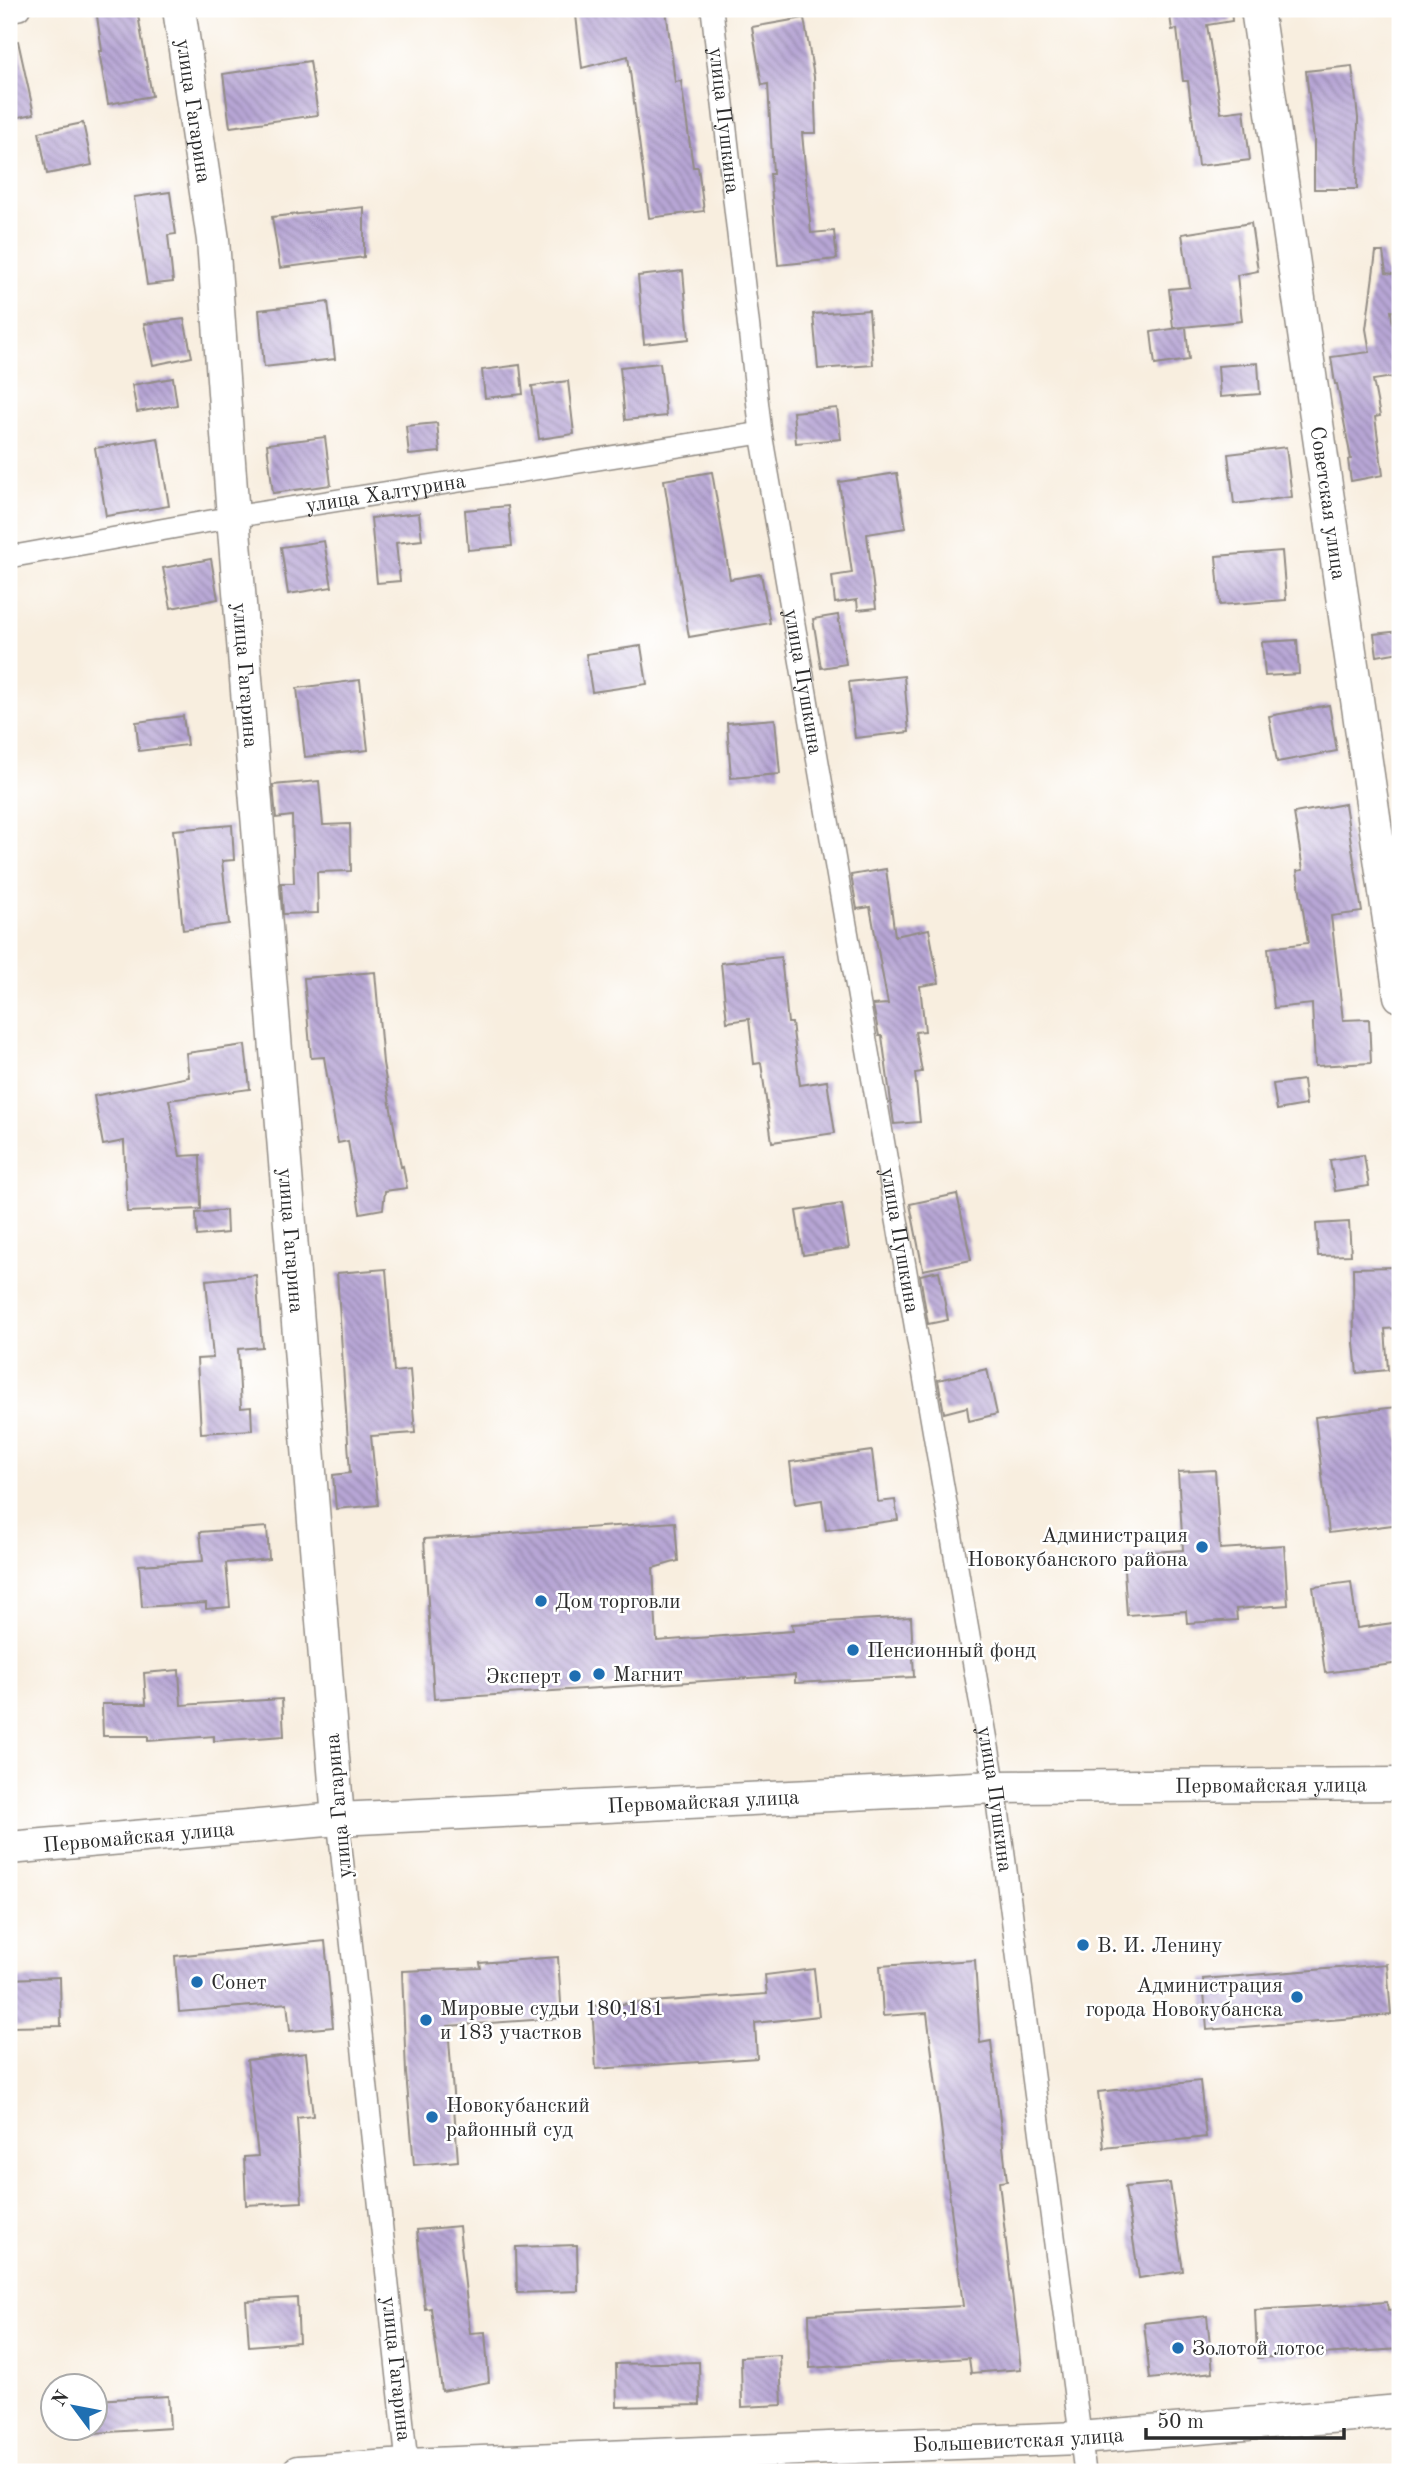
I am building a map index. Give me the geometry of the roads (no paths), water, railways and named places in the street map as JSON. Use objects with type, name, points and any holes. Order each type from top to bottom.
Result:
[{"type":"street","points":[[9,11],[19,9]]},
{"type":"street","name":"улица Гагарина","points":[[179,9],[213,240],[338,1819],[407,2468]]},
{"type":"street","name":"улица Пушкина","points":[[712,9],[761,433],[995,1787],[1085,2472]]},
{"type":"street","name":"Советская улица","points":[[1257,9],[1400,996]]},
{"type":"street","name":"улица Халтурина","points":[[9,557],[233,517],[761,433]]},
{"type":"street","name":"Первомайская улица","points":[[9,1847],[338,1819],[995,1787],[1400,1784]]},
{"type":"street","name":"Большевистская улица","points":[[298,2472],[1079,2438],[1400,2411]]},
{"type":"place","name":"Администрация Новокубанского района","points":[[1202,1547]]},
{"type":"place","name":"Дом торговли","points":[[541,1601]]},
{"type":"place","name":"Пенсионный фонд","points":[[853,1650]]},
{"type":"place","name":"Магнит","points":[[599,1674]]},
{"type":"place","name":"Эксперт","points":[[575,1676]]},
{"type":"place","name":"В. И. Ленину","points":[[1083,1945]]},
{"type":"place","name":"Сонет","points":[[197,1982]]},
{"type":"place","name":"Администрация города Новокубанска","points":[[1297,1997]]},
{"type":"place","name":"Мировые судьи 180,181 и 183 участков","points":[[426,2020]]},
{"type":"place","name":"Новокубанский районный суд","points":[[432,2117]]},
{"type":"place","name":"Золотой лотос","points":[[1178,2348]]}]
